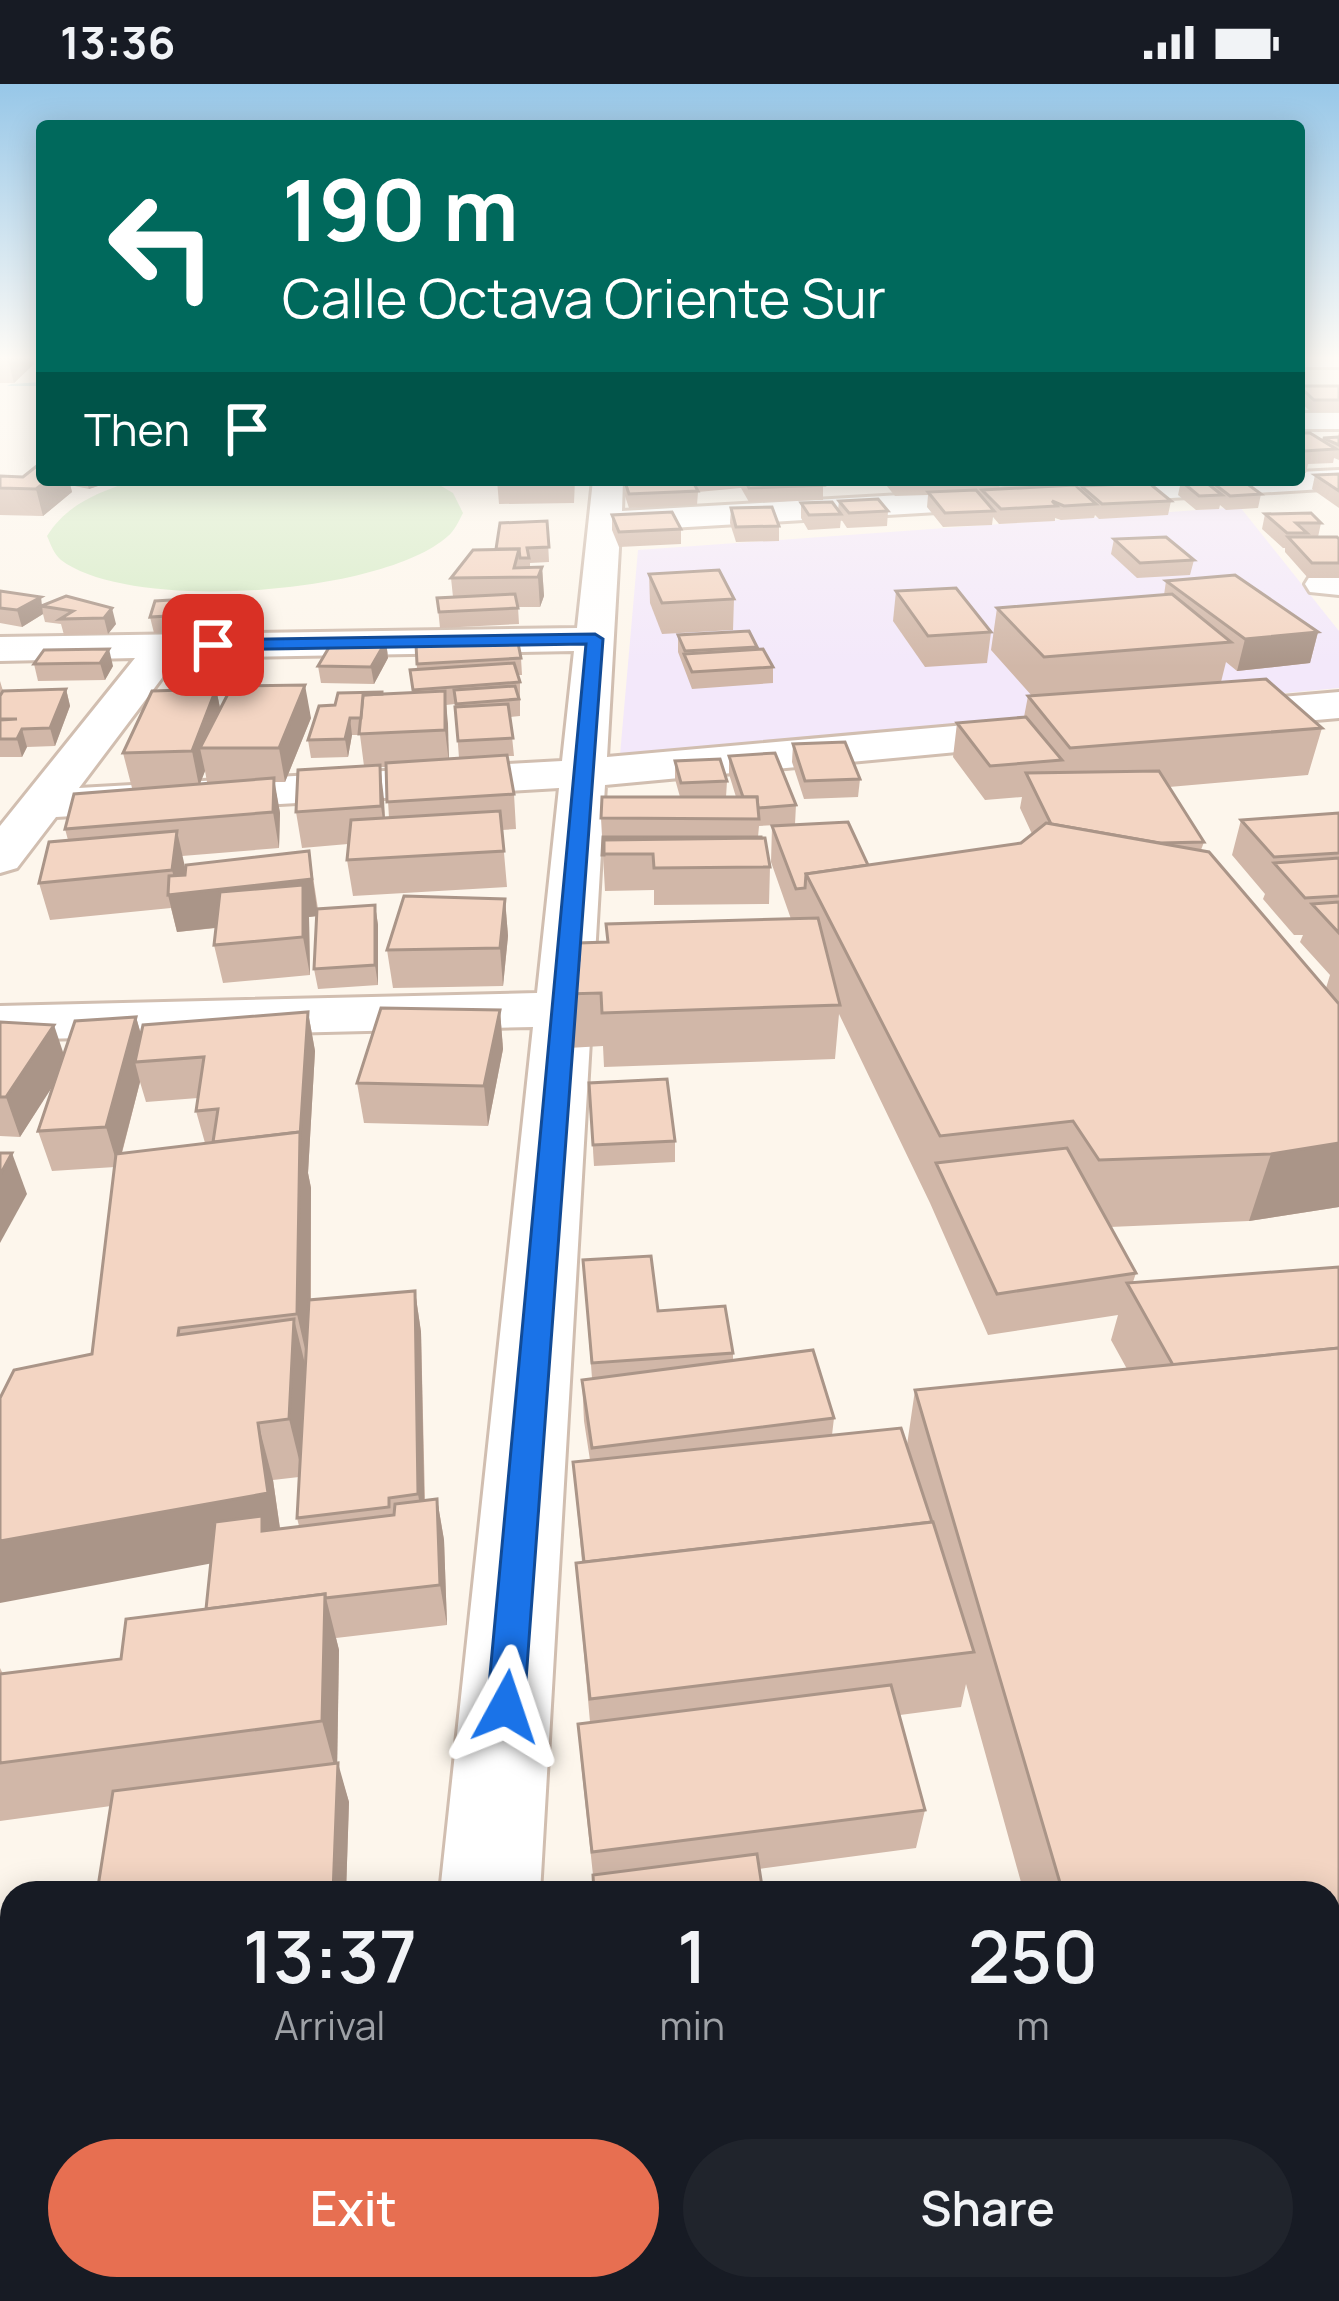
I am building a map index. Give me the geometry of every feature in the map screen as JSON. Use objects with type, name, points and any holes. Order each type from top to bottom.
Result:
[{"type":"street","points":[[1305,480],[1339,479]]},
{"type":"street","points":[[491,1881],[606,501],[1069,486]]},
{"type":"street","points":[[0,649],[595,639]]},
{"type":"street","points":[[0,858],[166,646]]},
{"type":"street","points":[[1162,720],[1320,706],[1339,745]]},
{"type":"street","points":[[39,804],[584,773],[1093,726]]},
{"type":"street","points":[[0,1023],[564,1009]]},
{"type":"shaded area","points":[[1240,507],[1339,631],[1339,688],[620,755],[638,550]]},
{"type":"green space","points":[[118,486],[441,486],[453,493],[463,513],[448,536],[416,556],[370,572],[256,590],[197,591],[95,577],[61,560],[47,536],[64,515]]},
{"type":"building","points":[[36,467],[36,486],[40,486],[0,488],[0,476],[23,477]]},
{"type":"building","points":[[1339,474],[1339,491],[1315,475]]},
{"type":"building","points":[[626,486],[695,486],[698,491],[629,494]]},
{"type":"building","points":[[1076,486],[1096,504],[1064,506],[1052,501],[1057,506],[1001,509],[982,490]]},
{"type":"building","points":[[1081,486],[1153,486],[1171,501],[1102,504]]},
{"type":"building","points":[[1187,486],[1211,486],[1222,495],[1199,496]]},
{"type":"building","points":[[1217,486],[1250,486],[1261,494],[1230,496]]},
{"type":"building","points":[[976,490],[994,511],[945,513],[928,492]]},
{"type":"building","points":[[878,499],[888,511],[849,513],[839,501]]},
{"type":"building","points":[[832,502],[841,514],[809,515],[801,503]]},
{"type":"building","points":[[772,507],[779,526],[736,527],[731,508]]},
{"type":"building","points":[[672,512],[681,529],[619,532],[612,515]]},
{"type":"building","points":[[1311,513],[1321,523],[1296,523],[1307,533],[1287,533],[1265,514]]},
{"type":"building","points":[[547,521],[549,547],[527,548],[529,558],[520,558],[519,549],[496,549],[500,523]]},
{"type":"building","points":[[1166,537],[1194,560],[1140,563],[1114,539]]},
{"type":"building","points":[[1288,537],[1337,537],[1339,563],[1312,563]]},
{"type":"building","points":[[519,549],[514,568],[542,567],[538,577],[451,578],[473,550]]},
{"type":"building","points":[[719,570],[734,599],[662,603],[649,574]]},
{"type":"building","points":[[1235,575],[1318,632],[1245,639],[1166,581]]},
{"type":"building","points":[[956,588],[991,632],[928,636],[896,591]]},
{"type":"building","points":[[0,591],[41,597],[17,610],[0,608]]},
{"type":"building","points":[[515,594],[518,608],[439,612],[437,598]]},
{"type":"building","points":[[1172,594],[1231,642],[1044,657],[997,608]]},
{"type":"building","points":[[66,596],[112,608],[104,618],[60,619],[73,611],[41,606]]},
{"type":"building","points":[[204,598],[200,614],[150,617],[155,601]]},
{"type":"building","points":[[749,631],[757,647],[685,651],[678,635]]},
{"type":"building","points":[[517,638],[521,658],[417,664],[416,644]]},
{"type":"building","points":[[334,639],[386,641],[371,667],[318,666]]},
{"type":"building","points":[[257,643],[243,675],[184,676],[199,644]]},
{"type":"building","points":[[109,649],[100,663],[34,664],[44,650]]},
{"type":"building","points":[[763,649],[773,667],[692,672],[684,654]]},
{"type":"building","points":[[514,663],[520,682],[413,690],[410,670]]},
{"type":"building","points":[[1266,679],[1322,728],[1070,748],[1028,696]]},
{"type":"building","points":[[305,685],[279,748],[200,748],[232,686]]},
{"type":"building","points":[[515,686],[519,699],[456,704],[454,690]]},
{"type":"building","points":[[66,689],[50,728],[22,729],[17,739],[0,739],[0,720],[17,719],[0,719],[3,691]]},
{"type":"building","points":[[216,689],[192,751],[123,753],[152,691]]},
{"type":"building","points":[[445,691],[445,730],[359,734],[363,695]]},
{"type":"building","points":[[382,692],[363,695],[361,718],[350,718],[345,739],[308,740],[319,706],[335,705],[338,693]]},
{"type":"building","points":[[508,704],[513,738],[458,741],[455,707]]},
{"type":"building","points":[[1026,717],[1062,760],[990,766],[957,723]]},
{"type":"building","points":[[845,742],[860,779],[805,781],[793,744]]},
{"type":"building","points":[[775,753],[796,805],[758,808],[757,797],[743,797],[729,756]]},
{"type":"building","points":[[507,755],[514,794],[387,802],[386,763]]},
{"type":"building","points":[[720,759],[727,781],[681,783],[675,761]]},
{"type":"building","points":[[380,765],[381,806],[296,812],[298,770]]},
{"type":"building","points":[[1159,771],[1204,842],[1160,843],[1051,824],[1026,773]]},
{"type":"building","points":[[274,778],[273,812],[65,829],[74,794]]},
{"type":"building","points":[[602,797],[757,797],[759,819],[601,818]]},
{"type":"building","points":[[500,811],[504,851],[347,860],[351,820]]},
{"type":"building","points":[[1339,813],[1339,853],[1274,857],[1241,820]]},
{"type":"building","points":[[848,822],[868,865],[806,874],[805,888],[796,889],[772,826]]},
{"type":"building","points":[[1046,823],[1209,852],[1339,1004],[1339,1143],[1271,1154],[1099,1160],[1073,1121],[940,1136],[806,874],[1021,843]]},
{"type":"building","points":[[177,831],[172,870],[39,883],[49,842]]},
{"type":"building","points":[[603,837],[761,838],[604,840],[602,855]]},
{"type":"building","points":[[765,838],[770,867],[654,868],[653,854],[604,854],[604,840]]},
{"type":"building","points":[[309,851],[312,879],[168,895],[169,876],[185,875],[186,865]]},
{"type":"building","points":[[1339,858],[1339,896],[1305,898],[1274,863]]},
{"type":"building","points":[[303,885],[303,937],[214,945],[220,892]]},
{"type":"building","points":[[404,896],[505,899],[500,948],[387,950]]},
{"type":"building","points":[[1339,902],[1339,933],[1312,904]]},
{"type":"building","points":[[375,905],[375,965],[314,969],[317,909]]},
{"type":"building","points":[[818,918],[840,1005],[602,1013],[601,993],[565,994],[564,960],[579,960],[578,943],[608,942],[606,924]]},
{"type":"building","points":[[381,1008],[500,1010],[484,1086],[357,1083]]},
{"type":"building","points":[[308,1012],[300,1137],[300,1132],[213,1142],[218,1109],[196,1111],[204,1057],[135,1062],[143,1025]]},
{"type":"building","points":[[136,1017],[106,1127],[38,1131],[75,1021]]},
{"type":"building","points":[[0,1022],[54,1025],[6,1097],[0,1097]]},
{"type":"building","points":[[667,1079],[675,1141],[593,1145],[589,1083]]},
{"type":"building","points":[[300,1132],[297,1314],[179,1328],[178,1335],[294,1319],[289,1419],[258,1423],[268,1493],[0,1541],[0,1398],[14,1370],[92,1354],[116,1154]]},
{"type":"building","points":[[1067,1148],[1136,1273],[997,1294],[936,1163]]},
{"type":"building","points":[[0,1153],[12,1153],[0,1175]]},
{"type":"building","points":[[651,1256],[658,1311],[725,1306],[733,1353],[592,1363],[583,1260]]},
{"type":"building","points":[[1339,1267],[1339,1348],[1173,1365],[1127,1283]]},
{"type":"building","points":[[415,1291],[418,1494],[389,1498],[389,1507],[297,1518],[309,1300]]},
{"type":"building","points":[[1339,1348],[1339,1881],[1059,1881],[915,1390]]},
{"type":"building","points":[[813,1350],[834,1418],[592,1448],[582,1380]]},
{"type":"building","points":[[901,1428],[932,1522],[584,1562],[573,1462]]},
{"type":"building","points":[[437,1499],[440,1585],[206,1609],[215,1522],[262,1516],[262,1531],[394,1515],[395,1504]]},
{"type":"building","points":[[933,1522],[974,1652],[590,1699],[576,1563]]},
{"type":"building","points":[[325,1594],[322,1721],[0,1763],[0,1674],[121,1659],[126,1619]]},
{"type":"building","points":[[891,1685],[925,1810],[592,1852],[578,1724]]},
{"type":"building","points":[[338,1763],[333,1881],[99,1881],[113,1791]]},
{"type":"building","points":[[757,1854],[761,1881],[593,1881],[593,1875]]},
{"type":"route","points":[[213,645],[595,639],[506,1707]]}]
